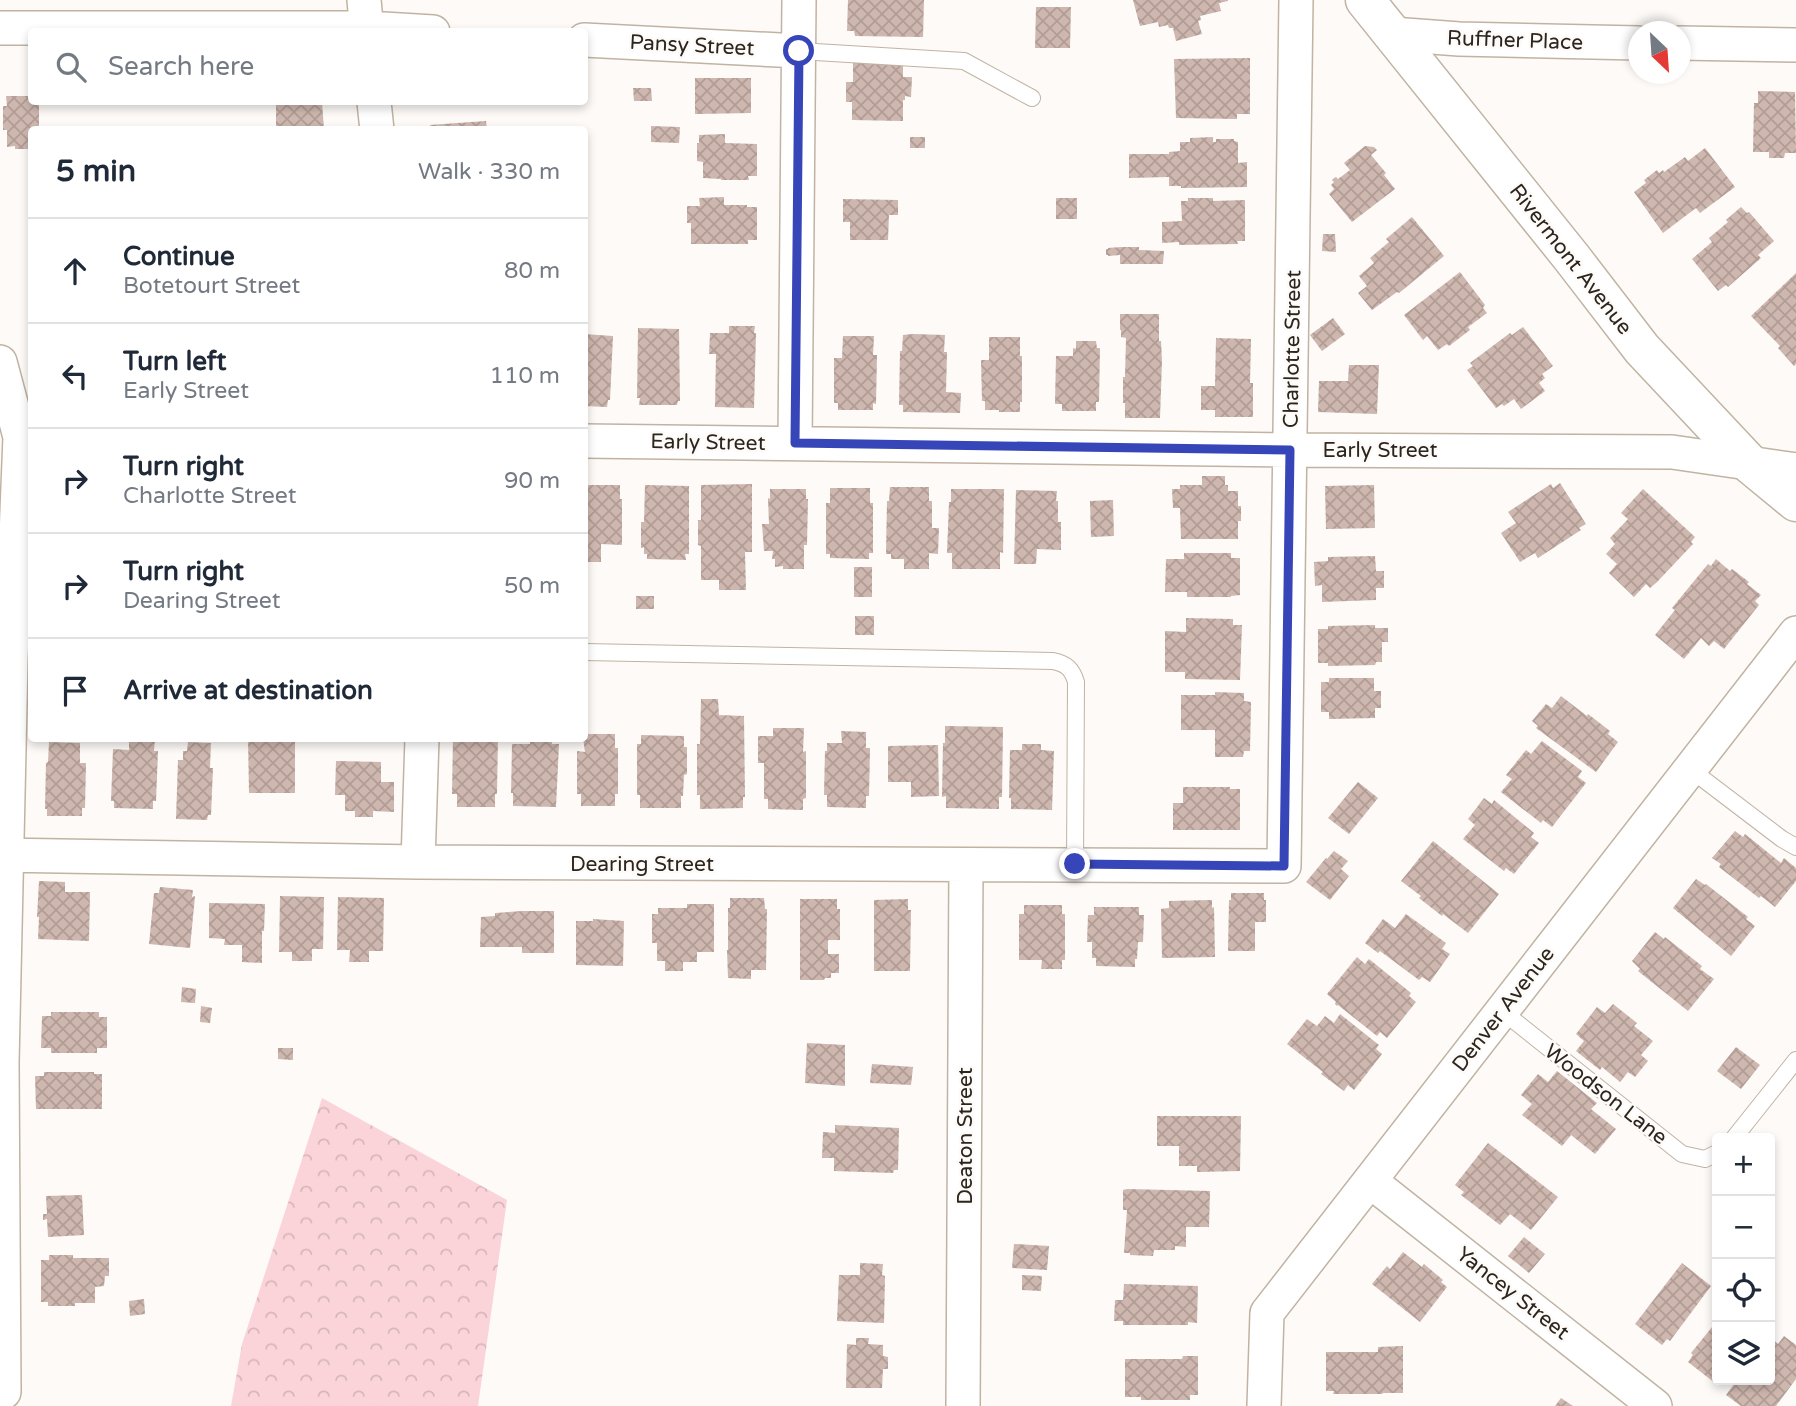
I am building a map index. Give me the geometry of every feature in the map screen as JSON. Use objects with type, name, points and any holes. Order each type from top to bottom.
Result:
[{"type":"main road","name":"Rivermont Avenue","points":[[1364,0],[1642,349],[1751,465],[1796,502]]},
{"type":"street","points":[[795,443],[799,0]]},
{"type":"street","name":"Charlotte Street","points":[[1284,866],[1296,0]]},
{"type":"street","points":[[0,28],[366,20],[411,28]]},
{"type":"street","name":"Ruffner Place","points":[[1392,34],[1460,39],[1628,43]]},
{"type":"street","name":"Pansy Street","points":[[588,40],[799,51]]},
{"type":"street","points":[[1691,43],[1796,45]]},
{"type":"street","points":[[374,105],[376,126]]},
{"type":"street","points":[[0,362],[17,437],[6,660],[1,1063],[4,1392]]},
{"type":"street","name":"Early Street","points":[[588,441],[1672,452],[1796,470]]},
{"type":"street","name":"Denver Avenue","points":[[1264,1406],[1267,1313],[1796,633]]},
{"type":"street","points":[[418,862],[422,742]]},
{"type":"street","name":"Dearing Street","points":[[4,855],[418,862],[1284,866]]},
{"type":"street","name":"Deaton Street","points":[[963,1406],[966,866]]},
{"type":"street","name":"Yancey Street","points":[[1370,1181],[1655,1406]]},
{"type":"lane","points":[[799,51],[964,61],[1032,98]]},
{"type":"lane","points":[[588,652],[1064,663],[1073,671],[1076,682],[1075,864]]},
{"type":"lane","points":[[1690,769],[1796,847]]},
{"type":"lane","name":"Woodson Lane","points":[[1502,1011],[1682,1154],[1704,1159],[1712,1155]]},
{"type":"lane","points":[[1738,1133],[1796,1060]]},
{"type":"green space","points":[[322,1098],[507,1200],[478,1406],[231,1406],[242,1344]]},
{"type":"building","points":[[848,0],[924,0],[923,37],[855,36],[854,31],[847,31]]},
{"type":"building","points":[[1133,0],[1228,1],[1219,3],[1221,11],[1200,16],[1201,20],[1198,21],[1202,34],[1176,41],[1173,28],[1168,25],[1159,27],[1158,22],[1140,26]]},
{"type":"building","points":[[1036,7],[1071,7],[1070,48],[1035,48]]},
{"type":"building","points":[[1250,58],[1250,114],[1237,114],[1237,119],[1176,118],[1174,59]]},
{"type":"building","points":[[853,63],[903,63],[903,77],[912,77],[911,97],[905,96],[903,100],[903,121],[852,120],[852,102],[846,102],[846,82],[853,82]]},
{"type":"building","points":[[695,78],[751,78],[751,113],[695,114]]},
{"type":"building","points":[[633,88],[651,88],[652,101],[634,101]]},
{"type":"building","points":[[1758,91],[1795,92],[1796,153],[1785,153],[1784,158],[1769,158],[1769,152],[1753,152],[1754,103],[1758,103]]},
{"type":"building","points":[[6,96],[28,96],[28,105],[39,105],[39,126],[28,126],[28,149],[7,147],[7,130],[3,130],[3,106],[7,106]]},
{"type":"building","points":[[276,105],[322,105],[324,126],[276,126]]},
{"type":"building","points":[[486,121],[487,126],[430,126]]},
{"type":"building","points":[[651,126],[680,127],[679,143],[651,142]]},
{"type":"building","points":[[725,134],[725,143],[757,144],[757,176],[748,176],[749,180],[703,178],[703,162],[697,161],[699,135]]},
{"type":"building","points":[[910,137],[925,137],[925,148],[910,148]]},
{"type":"building","points":[[1213,137],[1213,142],[1216,142],[1216,139],[1234,139],[1238,142],[1238,163],[1247,162],[1247,187],[1181,188],[1169,186],[1169,177],[1129,178],[1129,154],[1169,154],[1180,151],[1180,142],[1190,142],[1190,138]]},
{"type":"building","points":[[1365,146],[1377,150],[1371,155],[1395,189],[1352,222],[1329,194],[1334,189],[1332,180],[1350,170],[1344,163]]},
{"type":"building","points":[[1705,148],[1735,187],[1700,213],[1696,208],[1663,233],[1634,192],[1657,170],[1659,173],[1663,170],[1664,172],[1685,157],[1688,161]]},
{"type":"building","points":[[724,197],[724,205],[757,207],[757,240],[748,240],[748,244],[691,244],[691,223],[687,223],[687,206],[700,206],[699,198]]},
{"type":"building","points":[[1056,198],[1077,198],[1077,219],[1056,219]]},
{"type":"building","points":[[1188,198],[1213,198],[1213,201],[1245,200],[1245,241],[1237,241],[1238,244],[1162,243],[1162,222],[1182,221],[1181,201],[1188,201]]},
{"type":"building","points":[[843,199],[898,200],[898,215],[889,215],[888,240],[850,240],[850,222],[843,222]]},
{"type":"building","points":[[1741,207],[1749,212],[1774,241],[1758,255],[1761,258],[1728,287],[1726,285],[1718,291],[1692,259],[1712,242],[1709,238]]},
{"type":"building","points":[[1412,217],[1444,256],[1399,293],[1372,310],[1358,293],[1367,286],[1359,276],[1374,263],[1370,258],[1389,242],[1386,239]]},
{"type":"building","points":[[1323,234],[1335,234],[1336,252],[1322,251]]},
{"type":"building","points":[[1121,247],[1164,251],[1163,264],[1120,264],[1120,255],[1106,255],[1106,249]]},
{"type":"building","points":[[1460,272],[1485,305],[1483,308],[1487,313],[1449,346],[1447,344],[1438,350],[1427,336],[1423,340],[1404,315]]},
{"type":"building","points":[[1796,273],[1794,366],[1778,348],[1780,346],[1751,316]]},
{"type":"building","points":[[1120,314],[1159,314],[1162,361],[1160,418],[1125,418],[1123,377],[1126,338],[1121,337]]},
{"type":"building","points":[[1333,318],[1345,334],[1322,351],[1310,335]]},
{"type":"building","points":[[729,326],[755,326],[754,408],[715,407],[716,354],[709,354],[710,333],[729,333]]},
{"type":"building","points":[[1523,327],[1553,366],[1542,374],[1545,378],[1539,383],[1545,391],[1521,409],[1514,399],[1496,408],[1467,370],[1473,366],[1470,363],[1510,333],[1512,335]]},
{"type":"building","points":[[638,328],[679,329],[680,401],[677,405],[639,405]]},
{"type":"building","points":[[588,334],[613,336],[610,400],[607,407],[588,406]]},
{"type":"building","points":[[903,335],[945,335],[946,392],[961,393],[960,413],[903,412],[903,405],[899,405],[900,351]]},
{"type":"building","points":[[843,336],[874,336],[873,355],[877,355],[876,404],[873,403],[873,410],[838,410],[838,403],[834,403],[834,358],[842,358]]},
{"type":"building","points":[[989,337],[1020,337],[1020,412],[985,410],[985,401],[982,401],[981,360],[989,360]]},
{"type":"building","points":[[1216,338],[1251,339],[1250,383],[1253,383],[1253,417],[1215,417],[1215,410],[1201,410],[1201,386],[1215,386]]},
{"type":"building","points":[[1076,341],[1096,341],[1097,348],[1100,348],[1099,402],[1096,402],[1096,411],[1062,411],[1062,404],[1055,404],[1056,356],[1073,356]]},
{"type":"building","points":[[1349,365],[1379,365],[1377,414],[1318,412],[1319,381],[1348,381]]},
{"type":"building","points":[[1202,476],[1225,476],[1228,491],[1238,491],[1241,521],[1238,521],[1238,539],[1181,539],[1180,508],[1173,508],[1172,489],[1180,489],[1180,485],[1202,485]]},
{"type":"building","points":[[1560,483],[1586,524],[1538,558],[1535,553],[1520,562],[1501,533],[1516,523],[1508,512],[1551,484],[1553,488]]},
{"type":"building","points":[[752,484],[752,552],[745,552],[746,590],[719,590],[719,580],[701,580],[698,520],[701,520],[701,485]]},
{"type":"building","points":[[588,485],[620,485],[622,545],[601,544],[601,562],[588,562]]},
{"type":"building","points":[[645,485],[689,486],[689,554],[685,554],[686,560],[647,559],[647,554],[644,554],[644,547],[641,548],[641,522],[644,522]]},
{"type":"building","points":[[1374,485],[1375,528],[1326,529],[1325,486]]},
{"type":"building","points":[[890,487],[929,487],[932,528],[939,528],[938,554],[929,553],[929,569],[904,569],[904,559],[891,559],[891,554],[886,554],[887,501]]},
{"type":"building","points":[[830,488],[870,488],[870,503],[873,503],[873,553],[869,553],[869,559],[830,558],[830,554],[826,554],[826,503],[830,503]]},
{"type":"building","points":[[770,489],[806,489],[807,545],[804,545],[804,569],[775,567],[773,551],[764,551],[762,524],[769,524]]},
{"type":"building","points":[[951,489],[1004,489],[1003,553],[1000,552],[1000,569],[952,569],[952,553],[947,553]]},
{"type":"building","points":[[1643,489],[1695,537],[1691,542],[1693,544],[1657,582],[1650,588],[1646,584],[1634,597],[1609,573],[1617,564],[1606,554],[1615,544],[1610,538],[1628,519],[1621,513]]},
{"type":"building","points":[[1016,490],[1057,491],[1061,550],[1037,549],[1036,564],[1014,564]]},
{"type":"building","points":[[1113,500],[1114,536],[1091,537],[1090,501]]},
{"type":"building","points":[[1184,553],[1231,553],[1231,558],[1240,558],[1240,595],[1187,597],[1187,592],[1165,592],[1166,559],[1184,559]]},
{"type":"building","points":[[1375,556],[1376,571],[1384,571],[1384,588],[1376,588],[1376,600],[1322,602],[1322,585],[1315,586],[1314,562],[1328,561],[1328,557]]},
{"type":"building","points":[[1716,559],[1749,582],[1747,584],[1761,595],[1755,601],[1759,605],[1724,649],[1714,641],[1709,646],[1701,638],[1684,659],[1655,635],[1675,610],[1672,608],[1708,564],[1711,566]]},
{"type":"building","points":[[854,567],[872,567],[872,597],[854,597]]},
{"type":"building","points":[[636,596],[654,596],[654,609],[636,609]]},
{"type":"building","points":[[855,616],[874,616],[874,635],[855,635]]},
{"type":"building","points":[[1186,618],[1233,619],[1233,625],[1242,625],[1240,680],[1185,679],[1185,672],[1165,672],[1165,631],[1186,632]]},
{"type":"building","points":[[1375,625],[1375,628],[1388,628],[1388,642],[1382,642],[1382,662],[1376,662],[1375,665],[1328,666],[1328,663],[1318,663],[1318,629],[1328,629],[1328,626]]},
{"type":"building","points":[[1329,678],[1374,678],[1374,691],[1381,691],[1381,708],[1375,708],[1375,718],[1329,719],[1329,712],[1321,712],[1321,682],[1329,682]]},
{"type":"building","points":[[1215,692],[1244,693],[1244,701],[1251,702],[1250,751],[1244,751],[1243,757],[1215,757],[1215,730],[1181,730],[1181,695],[1215,695]]},
{"type":"building","points":[[1561,696],[1610,731],[1608,734],[1618,742],[1596,772],[1536,728],[1538,726],[1532,721],[1546,704],[1552,708]]},
{"type":"building","points":[[701,699],[718,699],[719,715],[744,716],[743,808],[700,809],[700,795],[697,795],[697,744],[700,744]]},
{"type":"building","points":[[945,726],[1003,727],[1002,797],[999,797],[999,809],[946,808],[946,796],[942,797]]},
{"type":"building","points":[[773,728],[804,728],[806,798],[803,799],[803,810],[768,809],[768,799],[764,799],[764,763],[758,763],[758,736],[773,736]]},
{"type":"building","points":[[841,731],[866,732],[866,748],[870,748],[869,796],[866,796],[866,808],[827,807],[827,795],[824,795],[825,751],[827,743],[842,743]]},
{"type":"building","points":[[588,734],[615,734],[615,748],[618,748],[618,794],[615,794],[615,806],[581,806],[581,794],[577,794],[577,751],[585,752],[584,742],[588,742]]},
{"type":"building","points":[[641,735],[684,736],[684,747],[687,747],[687,774],[684,775],[681,808],[640,808],[640,795],[637,795],[637,744],[641,744]]},
{"type":"building","points":[[1542,741],[1582,771],[1578,777],[1586,783],[1552,827],[1543,820],[1541,823],[1501,792],[1512,779],[1506,775],[1526,750],[1531,754]]},
{"type":"building","points":[[49,742],[80,743],[80,763],[86,763],[85,808],[82,808],[82,816],[47,816],[46,763]]},
{"type":"building","points":[[129,742],[155,742],[154,751],[158,751],[156,801],[153,801],[153,809],[114,808],[114,801],[111,801],[113,749],[129,750]]},
{"type":"building","points":[[188,742],[211,743],[211,815],[208,815],[207,820],[176,819],[178,760],[183,760],[183,751],[187,751]]},
{"type":"building","points":[[248,742],[295,742],[295,793],[249,793]]},
{"type":"building","points":[[453,742],[498,742],[495,807],[457,807],[457,794],[452,794]]},
{"type":"building","points":[[512,744],[559,744],[556,807],[513,806]]},
{"type":"building","points":[[1022,744],[1041,744],[1041,750],[1054,751],[1052,810],[1011,809],[1010,750],[1022,750]]},
{"type":"building","points":[[938,745],[939,796],[911,797],[911,782],[888,782],[888,746]]},
{"type":"building","points":[[336,761],[381,762],[381,782],[394,782],[394,812],[373,811],[373,817],[355,817],[355,811],[345,811],[345,795],[335,795]]},
{"type":"building","points":[[1358,782],[1378,798],[1349,834],[1328,818]]},
{"type":"building","points":[[1183,787],[1240,789],[1240,830],[1173,830],[1173,803],[1183,803]]},
{"type":"building","points":[[1484,798],[1492,804],[1494,800],[1534,833],[1531,837],[1539,843],[1514,874],[1506,868],[1504,871],[1463,839],[1475,825],[1468,819]]},
{"type":"building","points":[[1735,831],[1743,837],[1745,834],[1781,863],[1784,858],[1796,868],[1796,881],[1775,907],[1719,867],[1721,864],[1712,858]]},
{"type":"building","points":[[1433,841],[1499,894],[1468,933],[1443,914],[1442,916],[1401,881]]},
{"type":"building","points":[[1334,851],[1348,861],[1341,869],[1349,876],[1330,900],[1306,882]]},
{"type":"building","points":[[1696,879],[1748,917],[1746,919],[1755,926],[1731,956],[1673,908]]},
{"type":"building","points":[[39,881],[65,882],[65,892],[90,892],[89,941],[38,939]]},
{"type":"building","points":[[160,887],[193,890],[192,897],[195,896],[190,948],[149,944],[154,893],[159,893]]},
{"type":"building","points":[[1231,893],[1264,893],[1266,922],[1255,922],[1255,951],[1228,951]]},
{"type":"building","points":[[280,896],[324,897],[323,949],[312,949],[312,961],[292,961],[292,952],[279,952]]},
{"type":"building","points":[[338,897],[384,898],[383,951],[369,951],[369,962],[349,962],[350,950],[337,950]]},
{"type":"building","points":[[730,898],[764,898],[767,909],[766,970],[751,970],[751,979],[728,978]]},
{"type":"building","points":[[800,899],[837,899],[837,909],[840,909],[840,940],[828,940],[828,954],[839,954],[839,973],[831,973],[831,978],[800,980]]},
{"type":"building","points":[[908,899],[908,910],[911,910],[910,971],[874,971],[874,900]]},
{"type":"building","points":[[1212,900],[1215,957],[1162,958],[1161,909],[1169,908],[1169,901]]},
{"type":"building","points":[[209,903],[265,904],[262,963],[242,962],[242,945],[224,945],[225,939],[209,938]]},
{"type":"building","points":[[687,904],[714,904],[714,952],[697,952],[697,962],[683,962],[683,971],[665,971],[665,961],[657,961],[657,943],[652,943],[652,914],[658,914],[658,908],[687,908]]},
{"type":"building","points":[[1024,905],[1062,905],[1062,914],[1065,914],[1065,960],[1062,960],[1062,969],[1041,969],[1042,960],[1019,960],[1019,914],[1024,914]]},
{"type":"building","points":[[1094,907],[1139,907],[1139,915],[1144,915],[1143,942],[1138,942],[1135,967],[1096,966],[1096,958],[1092,958],[1092,942],[1087,942],[1088,915],[1094,915]]},
{"type":"building","points":[[522,911],[554,911],[554,953],[522,953],[522,947],[480,947],[481,917]]},
{"type":"building","points":[[1406,914],[1446,943],[1442,949],[1450,954],[1430,982],[1422,977],[1419,980],[1365,943],[1383,919],[1395,928]]},
{"type":"building","points":[[576,921],[624,921],[623,966],[576,965]]},
{"type":"building","points":[[1655,932],[1702,966],[1700,969],[1714,979],[1688,1011],[1638,971],[1640,969],[1632,961]]},
{"type":"building","points":[[1357,957],[1365,964],[1369,959],[1411,993],[1409,996],[1416,1002],[1387,1038],[1380,1032],[1377,1036],[1337,1006],[1327,994]]},
{"type":"building","points":[[182,987],[196,989],[195,1003],[181,1002]]},
{"type":"building","points":[[1613,1004],[1637,1023],[1634,1026],[1653,1041],[1641,1055],[1648,1061],[1635,1077],[1628,1072],[1620,1082],[1576,1051],[1584,1041],[1576,1034],[1597,1007],[1605,1013]]},
{"type":"building","points":[[201,1006],[212,1008],[210,1023],[200,1022]]},
{"type":"building","points":[[51,1012],[99,1012],[99,1017],[107,1017],[107,1048],[97,1048],[97,1053],[51,1053],[51,1048],[41,1048],[42,1016],[51,1016]]},
{"type":"building","points":[[1340,1014],[1379,1045],[1376,1049],[1382,1054],[1354,1090],[1348,1085],[1344,1091],[1287,1044],[1307,1019],[1317,1026],[1325,1016],[1334,1023]]},
{"type":"building","points":[[807,1043],[845,1045],[845,1086],[805,1083]]},
{"type":"building","points":[[1736,1047],[1760,1065],[1741,1089],[1717,1071]]},
{"type":"building","points":[[278,1048],[293,1048],[293,1060],[278,1059]]},
{"type":"building","points":[[872,1064],[913,1067],[911,1085],[870,1083]]},
{"type":"building","points":[[1557,1071],[1597,1103],[1591,1109],[1616,1129],[1595,1154],[1571,1135],[1562,1146],[1522,1115],[1532,1104],[1521,1095],[1538,1074],[1548,1082]]},
{"type":"building","points":[[44,1072],[102,1074],[102,1109],[36,1109],[35,1076],[44,1076]]},
{"type":"building","points":[[1157,1116],[1241,1116],[1240,1171],[1197,1172],[1197,1166],[1179,1166],[1179,1146],[1157,1146]]},
{"type":"building","points":[[835,1125],[899,1128],[898,1170],[893,1173],[834,1171],[834,1158],[822,1158],[823,1132],[835,1133]]},
{"type":"building","points":[[1488,1143],[1558,1197],[1531,1230],[1510,1214],[1500,1225],[1461,1195],[1464,1192],[1455,1185]]},
{"type":"building","points":[[1123,1190],[1210,1191],[1209,1227],[1186,1227],[1186,1247],[1154,1250],[1153,1256],[1124,1253],[1127,1210],[1123,1210]]},
{"type":"building","points":[[82,1195],[84,1235],[48,1237],[47,1219],[43,1220],[43,1214],[47,1214],[46,1196]]},
{"type":"building","points":[[1524,1237],[1545,1254],[1529,1273],[1508,1256]]},
{"type":"building","points":[[1014,1244],[1049,1246],[1047,1270],[1012,1268]]},
{"type":"building","points":[[1403,1252],[1422,1267],[1424,1264],[1443,1280],[1441,1282],[1447,1287],[1420,1322],[1372,1284],[1387,1266],[1390,1269]]},
{"type":"building","points":[[49,1255],[109,1258],[109,1276],[105,1276],[104,1286],[95,1287],[95,1303],[48,1306],[48,1302],[41,1302],[41,1260],[49,1260]]},
{"type":"building","points":[[860,1263],[883,1264],[884,1323],[837,1321],[839,1275],[860,1275]]},
{"type":"building","points":[[1682,1263],[1711,1286],[1670,1341],[1667,1339],[1662,1345],[1635,1324]]},
{"type":"building","points":[[1022,1275],[1042,1276],[1041,1291],[1022,1290]]},
{"type":"building","points":[[1124,1284],[1198,1286],[1197,1323],[1123,1325],[1123,1321],[1114,1321],[1115,1300],[1123,1300]]},
{"type":"building","points":[[144,1299],[145,1314],[130,1316],[129,1301]]},
{"type":"building","points":[[1712,1327],[1712,1381],[1688,1362],[1693,1355],[1691,1353]]},
{"type":"building","points":[[1784,1336],[1796,1345],[1796,1379],[1776,1406],[1741,1406],[1726,1395],[1733,1385],[1775,1385],[1775,1341],[1778,1344]]},
{"type":"building","points":[[856,1338],[869,1338],[868,1344],[883,1345],[883,1356],[888,1357],[888,1369],[883,1369],[882,1388],[846,1388],[847,1344],[856,1345]]},
{"type":"building","points":[[1403,1346],[1403,1393],[1333,1394],[1334,1391],[1326,1391],[1326,1352],[1378,1352],[1378,1347]]},
{"type":"building","points":[[1183,1356],[1198,1356],[1198,1395],[1190,1395],[1190,1400],[1141,1400],[1141,1397],[1125,1397],[1125,1359],[1182,1359]]},
{"type":"building","points":[[1561,1398],[1573,1406],[1555,1406]]},
{"type":"route","points":[[799,51],[795,443],[1290,450],[1284,866],[1075,864]]}]
